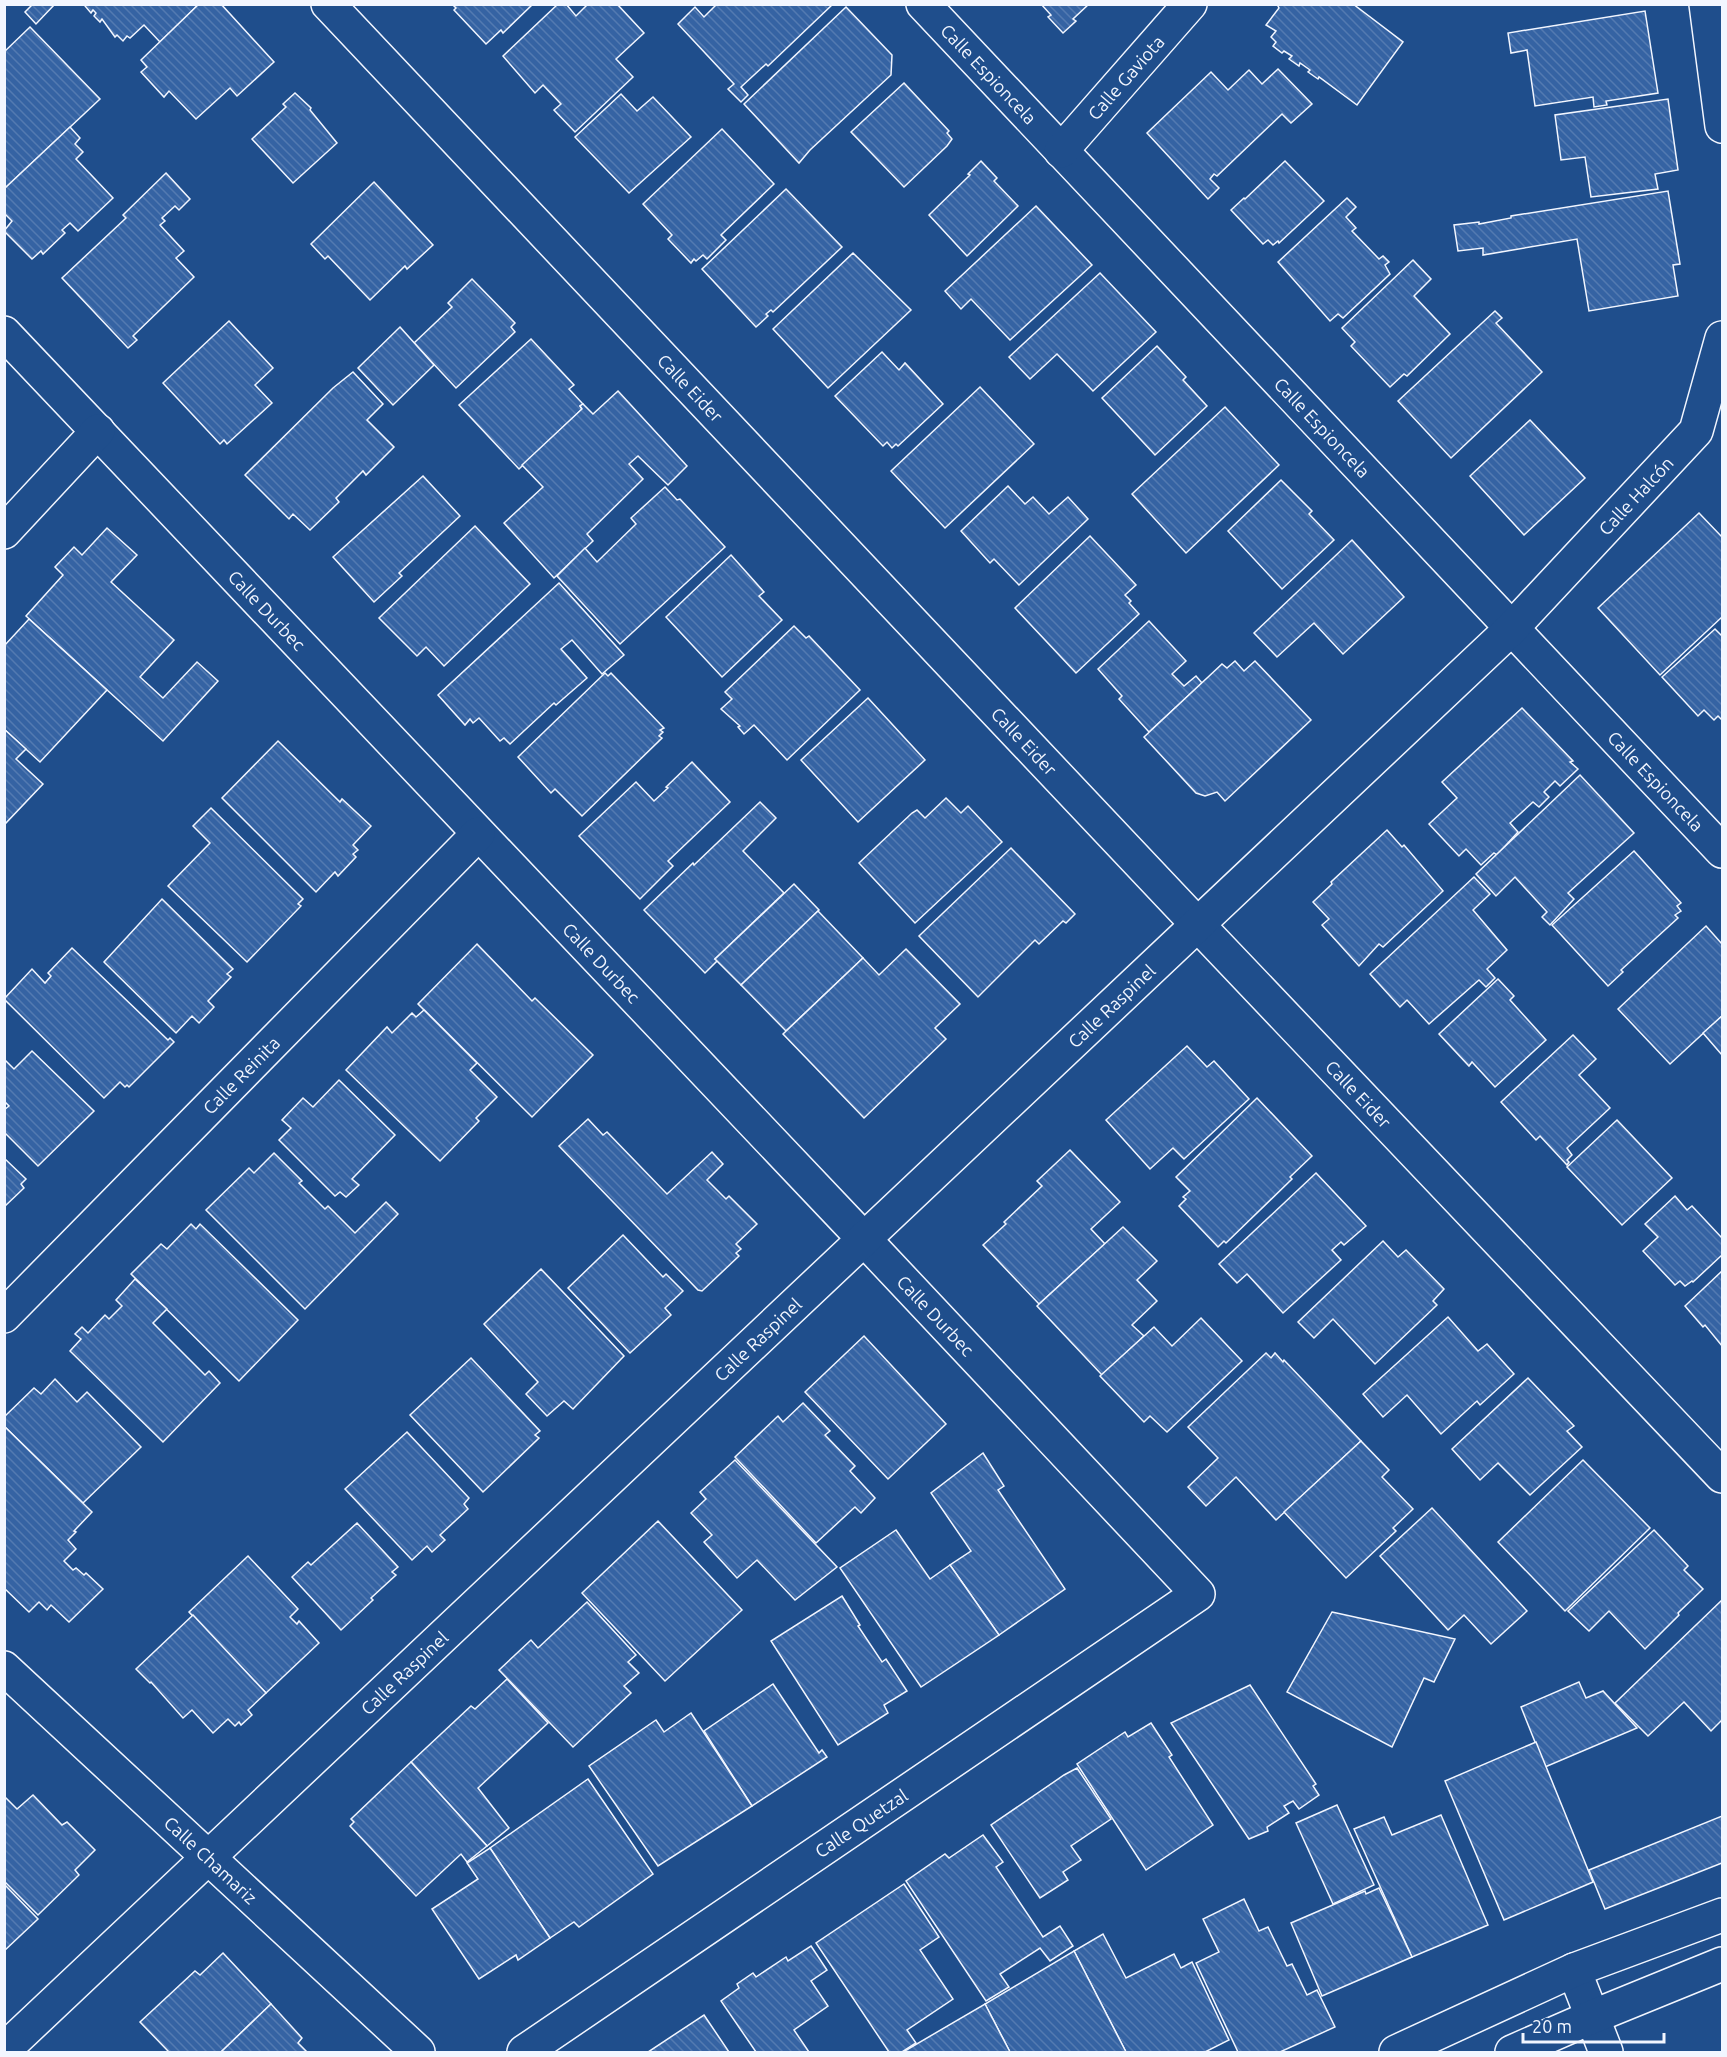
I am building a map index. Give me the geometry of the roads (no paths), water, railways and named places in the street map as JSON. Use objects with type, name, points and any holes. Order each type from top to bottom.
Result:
[{"type":"street","name":"Calle Eider","points":[[328,4],[1722,1476]]},
{"type":"street","name":"Calle Espioncela","points":[[923,4],[1722,851]]},
{"type":"street","name":"Calle Gaviota","points":[[1061,151],[1190,4]]},
{"type":"street","points":[[1706,4],[1722,126]]},
{"type":"street","name":"Calle Durbec","points":[[4,333],[1198,1594]]},
{"type":"street","name":"Calle Halcón","points":[[1511,629],[1696,431],[1722,338]]},
{"type":"street","points":[[4,532],[98,431]]},
{"type":"street","name":"Calle Raspinel","points":[[4,2050],[1511,629]]},
{"type":"street","name":"Calle Reinita","points":[[4,1316],[478,834]]},
{"type":"street","name":"Calle Quetzal","points":[[524,2052],[1198,1594]]},
{"type":"street","name":"Calle Chamariz","points":[[4,1668],[418,2052]]},
{"type":"street","points":[[1396,2052],[1574,1970],[1722,1915]]},
{"type":"street","points":[[1512,2052],[1592,2016],[1722,1965]]},
{"type":"street","points":[[1574,1970],[1606,2052]]}]
